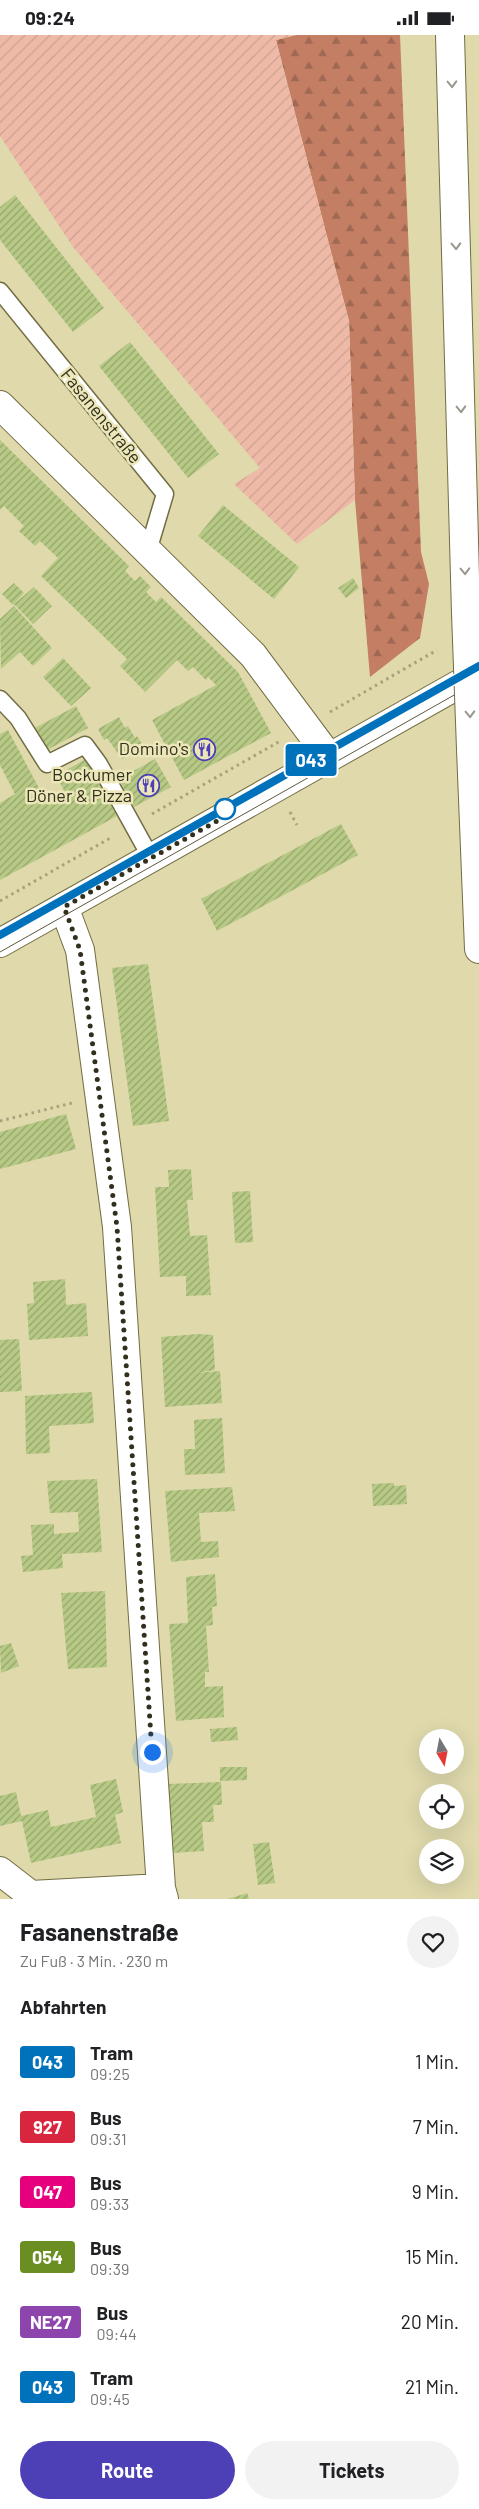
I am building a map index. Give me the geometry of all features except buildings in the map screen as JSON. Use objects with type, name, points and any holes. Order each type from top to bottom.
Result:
[{"type":"main road","points":[[450,35],[466,613],[479,949]]},
{"type":"main road","points":[[0,405],[253,655],[330,757]]},
{"type":"main road","points":[[0,943],[479,673]]},
{"type":"main road","points":[[0,1871],[32,1897],[162,1894],[117,1227],[80,950],[64,907]]},
{"type":"lane","name":"Fasanenstraße","points":[[0,291],[165,494],[148,551]]},
{"type":"lane","points":[[0,699],[18,718],[46,764],[85,745],[99,764],[151,858]]},
{"type":"path","points":[[0,901],[445,646]]},
{"type":"path","points":[[0,1121],[99,1097]]},
{"type":"green space","points":[[296,35],[400,35],[421,552],[429,584],[420,638],[370,677],[355,500],[349,321],[276,40]]},
{"type":"shaded area","points":[[0,35],[296,35],[276,40],[349,321],[355,500],[297,544],[234,484],[260,468],[73,247],[0,136]]},
{"type":"tram line","points":[[0,935],[479,666]]},
{"type":"tram line","name":"043","points":[[0,935],[118,867],[479,666]]},
{"type":"tram line","points":[[0,952],[479,681]]},
{"type":"place","name":"Domino's","points":[[205,749]]},
{"type":"place","name":"Bockumer Döner & Pizza","points":[[148,785]]},
{"type":"route","points":[[152,1752],[117,1227],[80,950],[64,907],[226,816],[225,809]]}]
